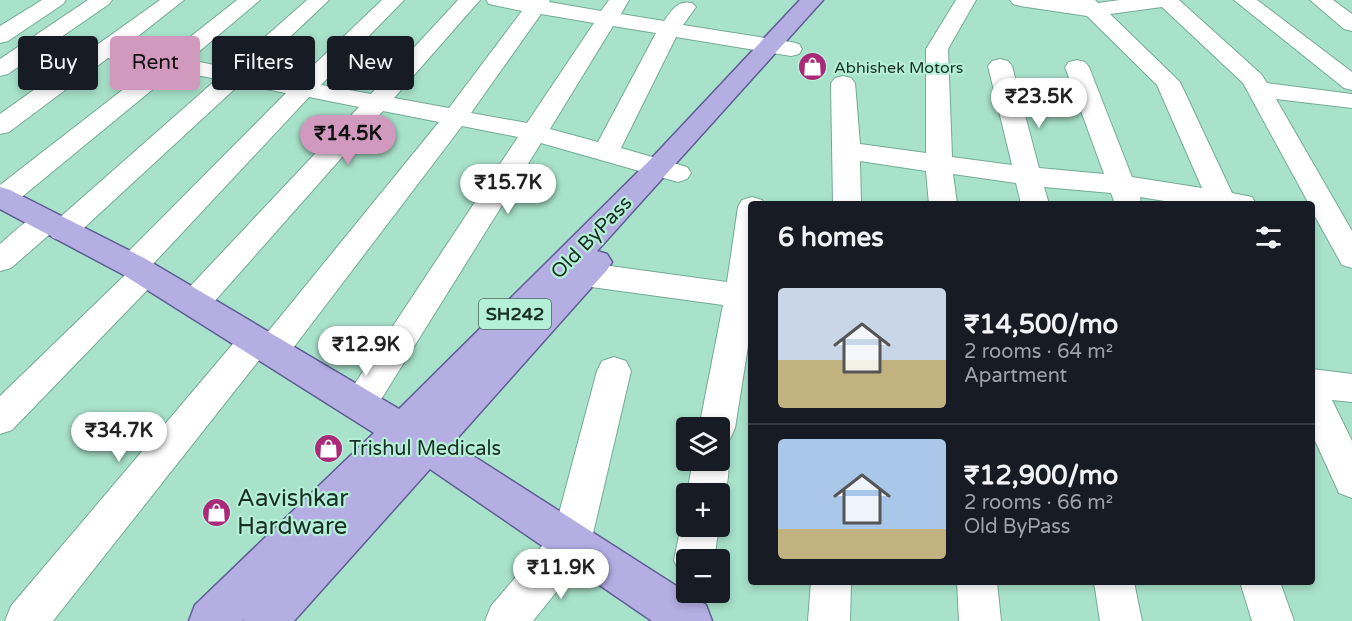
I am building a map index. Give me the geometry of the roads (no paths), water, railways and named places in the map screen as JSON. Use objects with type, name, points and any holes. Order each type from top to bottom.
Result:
[{"type":"main road","name":"Old ByPass","points":[[211,621],[415,438],[669,170],[779,47],[812,0]]},
{"type":"main road","name":"Old ByPass","points":[[779,47],[836,0]]},
{"type":"main road","points":[[1,198],[139,269],[415,438],[571,542],[688,610]]},
{"type":"main road","name":"Old ByPass","points":[[276,617],[415,438]]},
{"type":"street","points":[[0,36],[56,0]]},
{"type":"street","points":[[0,69],[102,0]]},
{"type":"street","points":[[0,126],[174,0]]},
{"type":"street","points":[[200,40],[250,0]]},
{"type":"street","points":[[279,36],[320,0]]},
{"type":"street","points":[[315,77],[394,0]]},
{"type":"street","points":[[194,303],[470,0]]},
{"type":"street","points":[[496,0],[612,10],[669,30],[779,47]]},
{"type":"street","points":[[943,201],[939,165],[937,49],[966,0]]},
{"type":"street","points":[[1020,0],[1087,5],[1167,0],[1253,80],[1330,213],[1352,257]]},
{"type":"street","points":[[1244,0],[1347,95],[1352,122]]},
{"type":"street","points":[[1320,0],[1352,24]]},
{"type":"street","points":[[26,621],[264,346],[455,118],[537,4]]},
{"type":"street","points":[[1087,5],[1168,82],[1228,201]]},
{"type":"street","points":[[606,152],[669,30],[685,7]]},
{"type":"street","points":[[0,10],[28,18]]},
{"type":"street","points":[[360,405],[612,10]]},
{"type":"street","points":[[105,51],[110,52]]},
{"type":"street","points":[[1000,66],[1034,201]]},
{"type":"street","points":[[1077,67],[1125,195]]},
{"type":"street","points":[[843,83],[847,201]]},
{"type":"street","points":[[1258,89],[1347,95]]},
{"type":"street","points":[[1,198],[137,90]]},
{"type":"street","points":[[0,260],[55,226],[217,90]]},
{"type":"street","points":[[0,419],[302,90]]},
{"type":"street","points":[[308,90],[533,132],[669,170]]},
{"type":"street","points":[[847,151],[1028,176],[1125,195],[1203,201]]},
{"type":"street","points":[[719,417],[746,296],[748,265]]},
{"type":"street","points":[[571,272],[746,296]]},
{"type":"street","points":[[506,621],[571,542],[614,371]]},
{"type":"street","points":[[1315,383],[1352,388]]},
{"type":"street","points":[[1315,401],[1352,481]]},
{"type":"street","points":[[829,621],[831,585]]},
{"type":"street","points":[[977,585],[980,621]]},
{"type":"street","points":[[1115,585],[1121,621]]},
{"type":"street","points":[[1261,585],[1273,621]]},
{"type":"place","name":"Abhishek Motors","points":[[813,67]]},
{"type":"place","name":"Trishul Medicals","points":[[328,448]]},
{"type":"place","name":"Aavishkar Hardware","points":[[216,512]]}]
